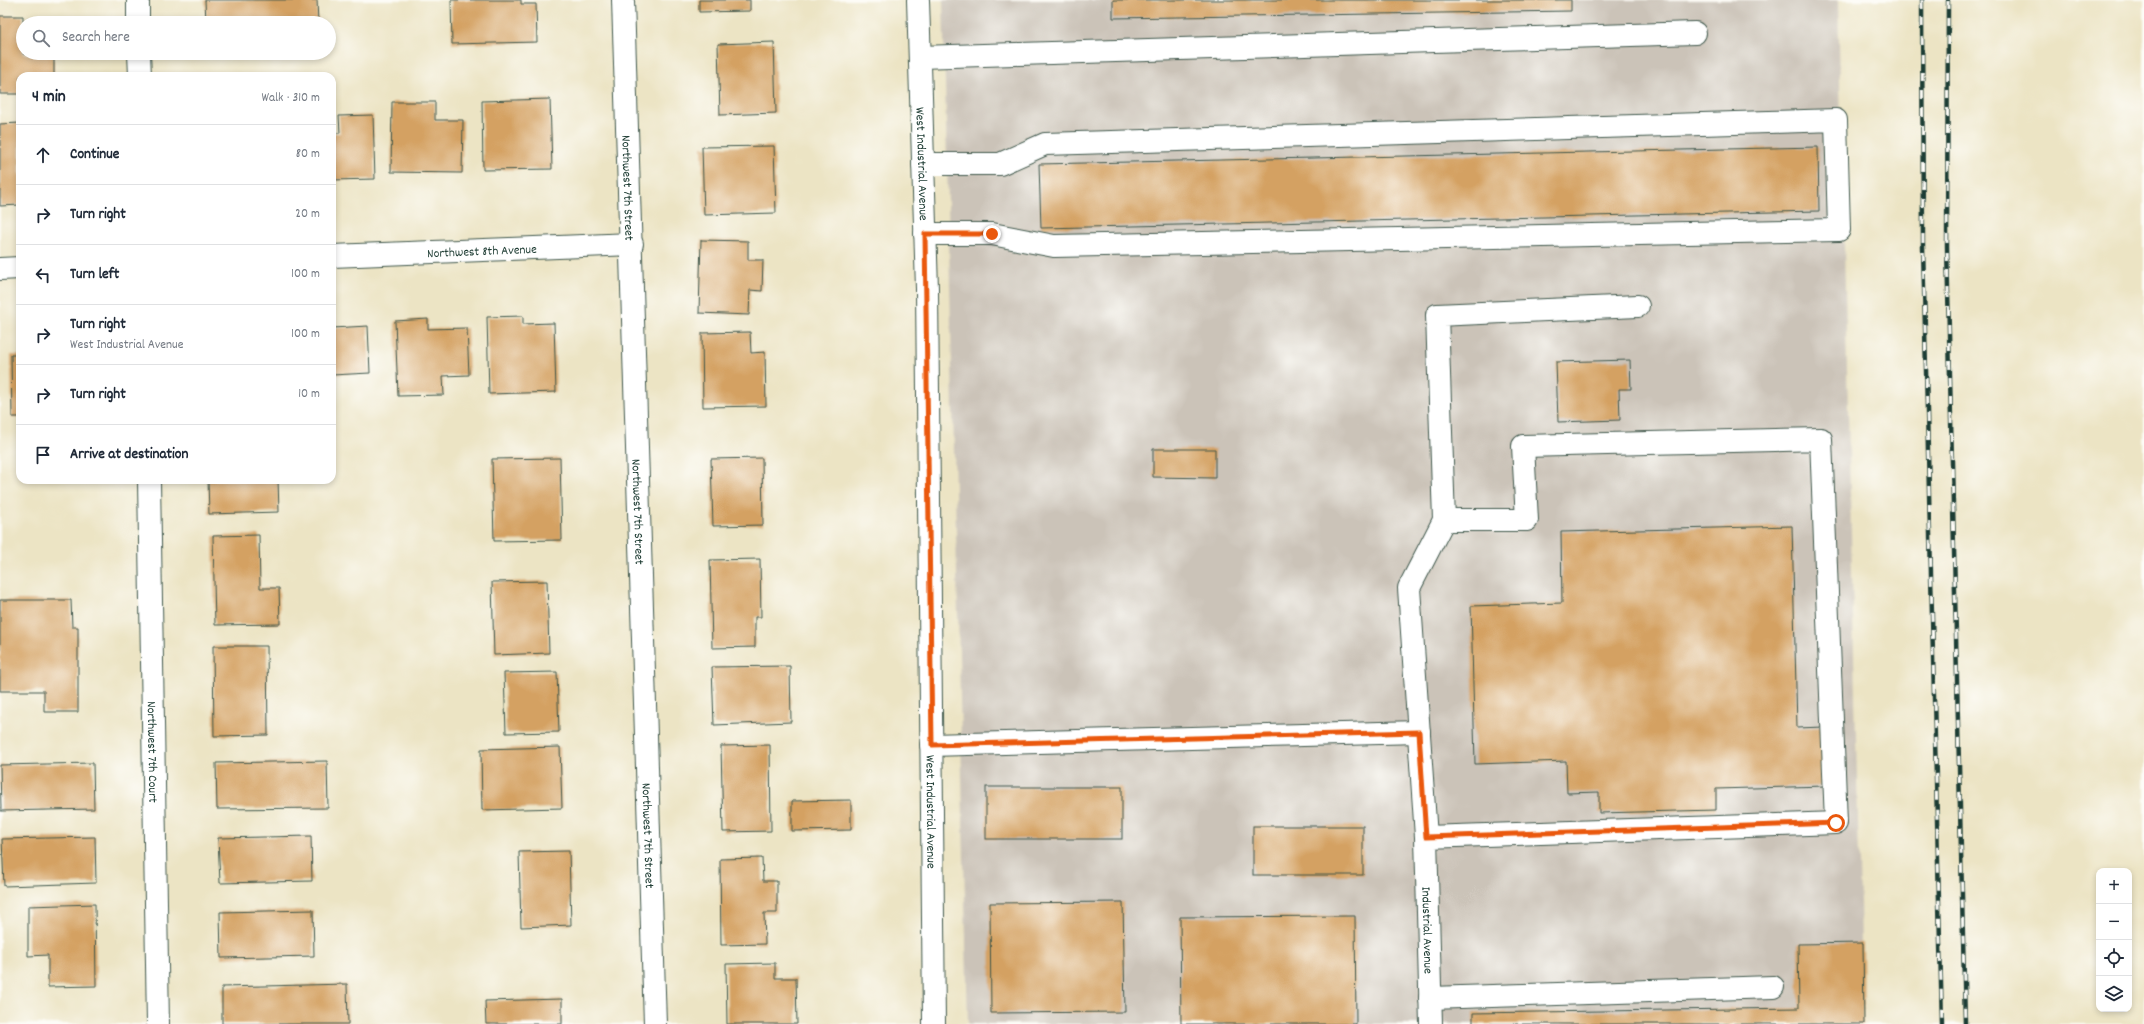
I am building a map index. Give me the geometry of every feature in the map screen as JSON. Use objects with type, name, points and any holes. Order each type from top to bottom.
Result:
[{"type":"street","points":[[138,0],[138,16]]},
{"type":"street","name":"Northwest 7th Street","points":[[624,0],[655,1024]]},
{"type":"street","name":"West Industrial Avenue","points":[[918,0],[925,234],[934,1024]]},
{"type":"street","points":[[920,57],[1694,33]]},
{"type":"street","points":[[139,60],[140,72]]},
{"type":"street","points":[[923,164],[1000,164],[1044,144],[1836,120],[1839,230],[1054,246],[992,234],[925,234]]},
{"type":"street","name":"Northwest 8th Avenue","points":[[336,256],[632,244]]},
{"type":"street","points":[[0,269],[16,268]]},
{"type":"street","points":[[1426,837],[1836,823],[1821,439],[1523,446],[1527,520],[1444,520],[1437,315],[1638,306]]},
{"type":"street","name":"Northwest 7th Court","points":[[149,484],[158,1024]]},
{"type":"street","name":"Industrial Avenue","points":[[1431,1024],[1426,837],[1410,588],[1444,520]]},
{"type":"street","points":[[932,745],[1419,732]]},
{"type":"street","points":[[1430,998],[1773,987]]},
{"type":"shaded area","points":[[943,0],[1838,0],[1863,1024],[968,1024]]},
{"type":"building","points":[[205,0],[317,0],[318,16],[206,16]]},
{"type":"building","points":[[451,0],[521,0],[521,4],[536,4],[537,42],[452,44]]},
{"type":"building","points":[[699,0],[750,0],[750,11],[699,12]]},
{"type":"building","points":[[1113,0],[1571,0],[1571,11],[1113,18]]},
{"type":"building","points":[[0,16],[16,16],[16,60],[54,60],[54,72],[16,72],[16,94],[0,94]]},
{"type":"building","points":[[774,42],[776,113],[720,115],[718,44]]},
{"type":"building","points":[[550,99],[552,169],[483,170],[482,101]]},
{"type":"building","points":[[392,102],[435,102],[435,120],[463,120],[462,173],[391,172]]},
{"type":"building","points":[[373,115],[375,179],[336,180],[336,133],[340,133],[339,116]]},
{"type":"building","points":[[16,123],[16,205],[0,206],[0,124]]},
{"type":"building","points":[[774,146],[776,213],[704,215],[702,147]]},
{"type":"building","points":[[1818,147],[1819,211],[1041,228],[1039,164]]},
{"type":"building","points":[[701,240],[748,241],[748,260],[763,260],[762,291],[750,290],[749,315],[699,313]]},
{"type":"building","points":[[523,316],[523,324],[554,323],[556,392],[489,394],[487,317]]},
{"type":"building","points":[[428,319],[428,329],[467,328],[469,375],[443,376],[444,395],[398,396],[395,321]]},
{"type":"building","points":[[368,326],[370,373],[336,375],[336,328]]},
{"type":"building","points":[[750,332],[751,353],[765,352],[766,406],[703,407],[702,333]]},
{"type":"building","points":[[11,355],[16,355],[16,417],[12,417]]},
{"type":"building","points":[[1630,360],[1631,389],[1619,389],[1620,420],[1558,422],[1556,362]]},
{"type":"building","points":[[1153,449],[1215,449],[1215,478],[1153,477]]},
{"type":"building","points":[[560,458],[562,540],[494,541],[492,459]]},
{"type":"building","points":[[762,458],[763,525],[713,526],[711,459]]},
{"type":"building","points":[[208,484],[278,484],[279,512],[209,514]]},
{"type":"building","points":[[1792,526],[1797,728],[1824,727],[1826,786],[1716,789],[1716,810],[1599,813],[1599,792],[1567,793],[1566,761],[1475,764],[1471,606],[1562,603],[1561,532]]},
{"type":"building","points":[[259,535],[260,588],[279,588],[280,624],[215,625],[213,536]]},
{"type":"building","points":[[760,559],[761,617],[755,617],[755,647],[712,648],[710,560]]},
{"type":"building","points":[[547,581],[549,653],[494,655],[492,582]]},
{"type":"building","points":[[0,600],[71,600],[72,627],[78,627],[78,712],[44,712],[44,691],[0,691]]},
{"type":"building","points":[[213,646],[267,646],[268,735],[214,736]]},
{"type":"building","points":[[790,666],[791,722],[714,725],[712,667]]},
{"type":"building","points":[[557,672],[559,732],[506,733],[504,673]]},
{"type":"building","points":[[770,745],[771,831],[723,832],[721,746]]},
{"type":"building","points":[[560,747],[562,808],[482,810],[481,749]]},
{"type":"building","points":[[327,761],[328,808],[217,809],[216,763]]},
{"type":"building","points":[[93,763],[94,809],[1,811],[0,765]]},
{"type":"building","points":[[986,787],[1122,787],[1122,839],[986,839]]},
{"type":"building","points":[[851,800],[851,830],[792,831],[792,801]]},
{"type":"building","points":[[1253,826],[1363,826],[1363,875],[1253,875]]},
{"type":"building","points":[[311,836],[312,881],[220,883],[218,838]]},
{"type":"building","points":[[95,837],[96,883],[4,886],[2,839]]},
{"type":"building","points":[[569,851],[571,925],[521,927],[519,852]]},
{"type":"building","points":[[762,858],[763,881],[777,881],[777,913],[764,913],[765,944],[721,945],[720,859]]},
{"type":"building","points":[[1123,902],[1125,1012],[991,1013],[990,903]]},
{"type":"building","points":[[95,904],[96,986],[48,987],[48,955],[28,956],[28,906]]},
{"type":"building","points":[[313,910],[314,956],[221,958],[220,912]]},
{"type":"building","points":[[1355,916],[1356,1024],[1181,1024],[1180,917]]},
{"type":"building","points":[[1863,943],[1864,1024],[1473,1024],[1473,1013],[1799,1008],[1798,944]]},
{"type":"building","points":[[775,963],[775,978],[796,978],[797,1024],[727,1024],[726,964]]},
{"type":"building","points":[[347,984],[348,1024],[222,1024],[222,987]]},
{"type":"building","points":[[562,999],[562,1024],[486,1024],[485,1001]]},
{"type":"railway","points":[[1922,0],[1923,247],[1942,1024]]},
{"type":"railway","points":[[1948,0],[1947,246],[1965,1024]]},
{"type":"route","points":[[992,234],[925,234],[927,289],[932,745],[1419,732],[1426,837],[1836,823]]}]
